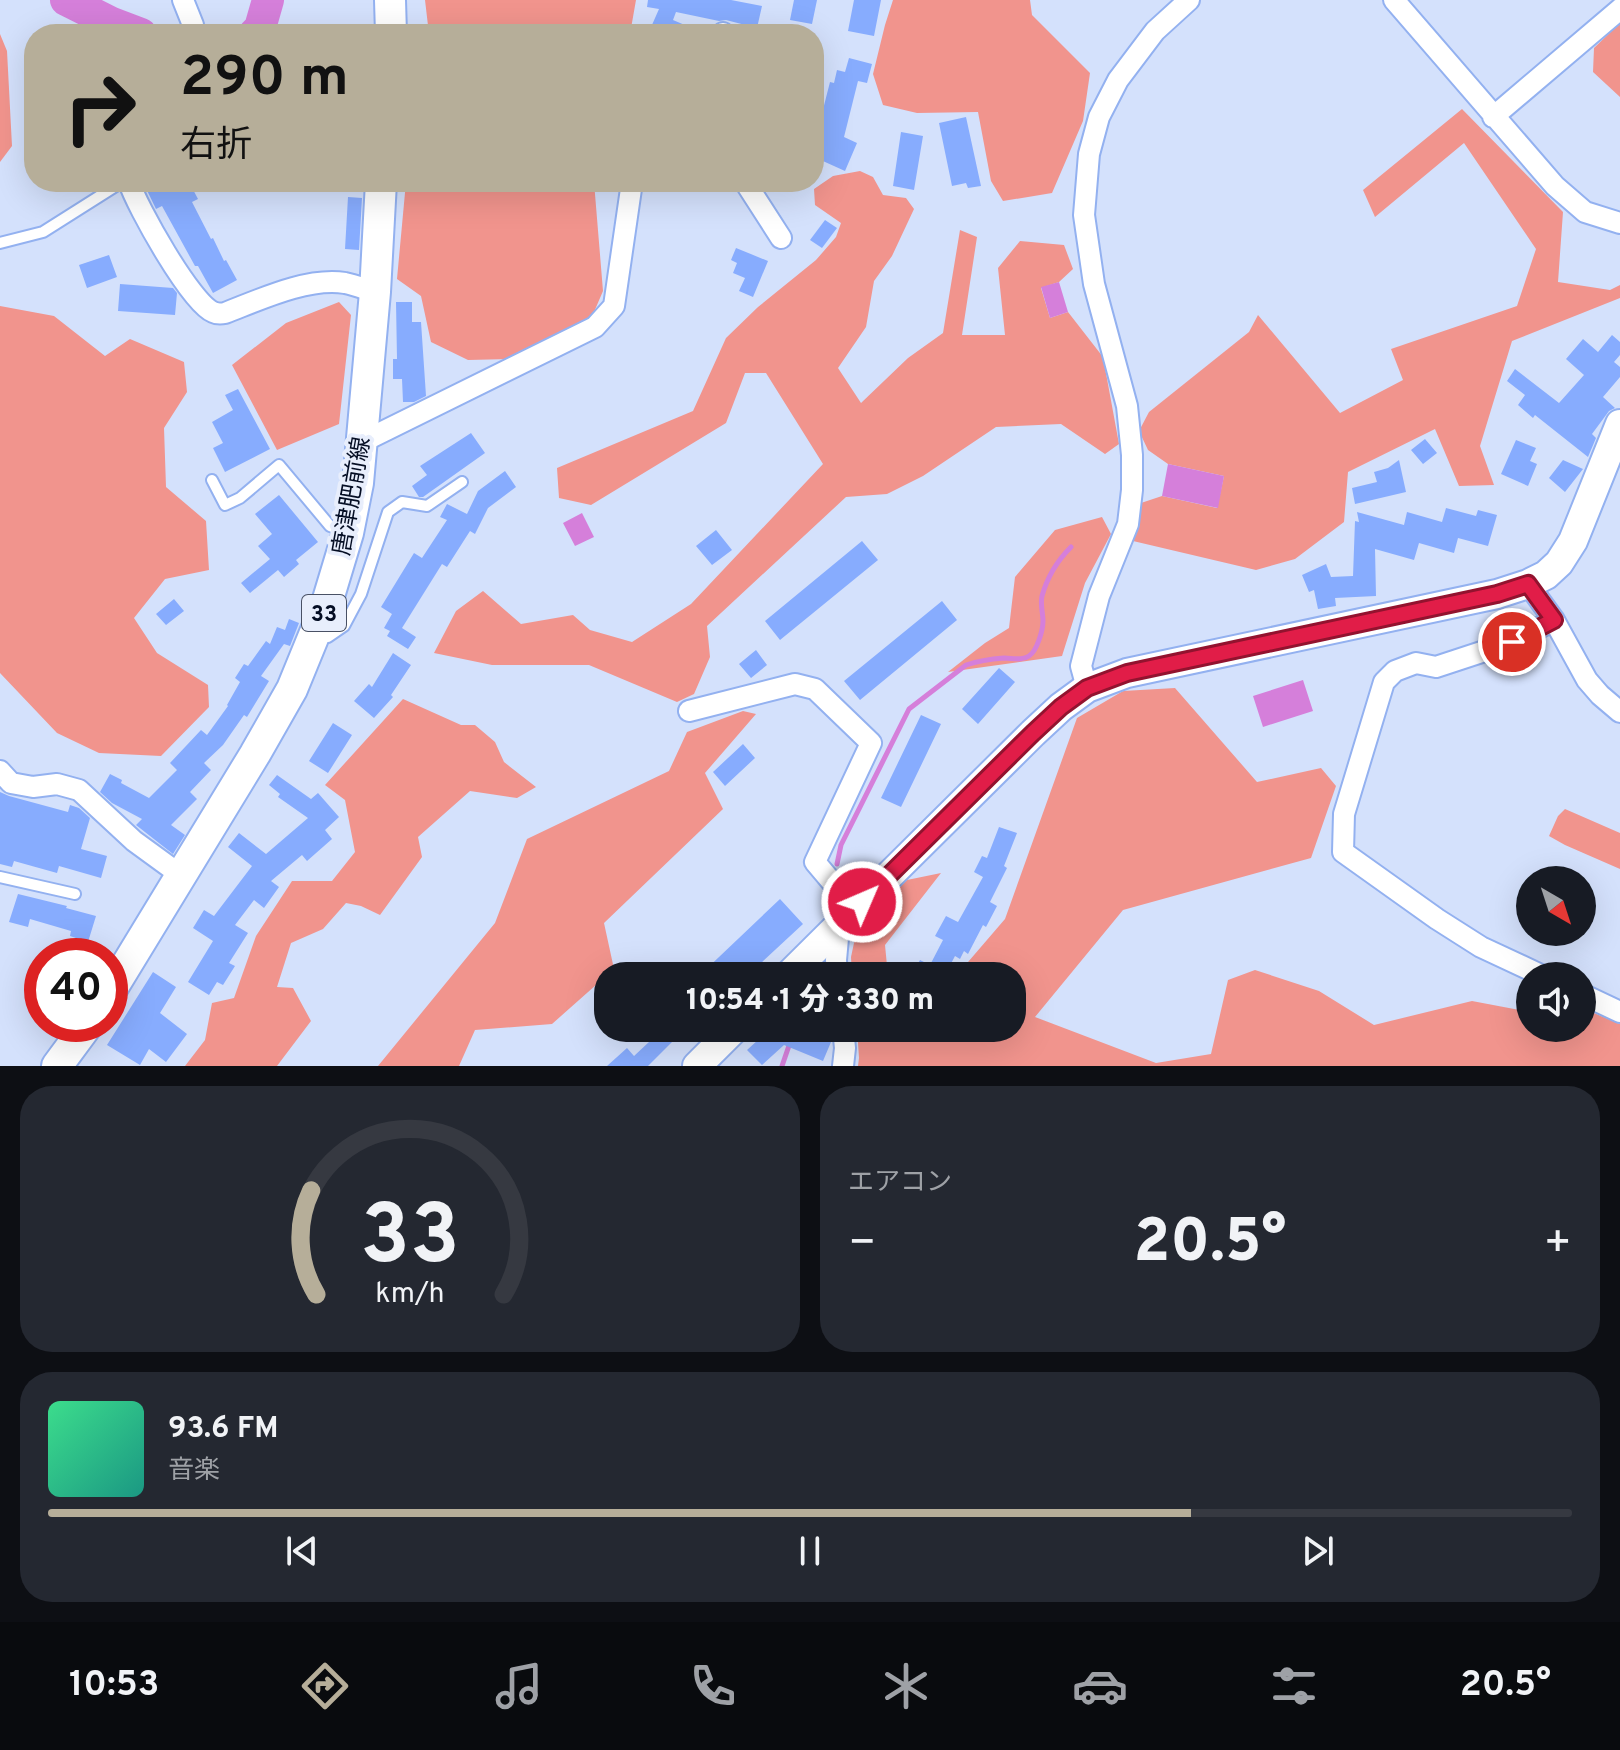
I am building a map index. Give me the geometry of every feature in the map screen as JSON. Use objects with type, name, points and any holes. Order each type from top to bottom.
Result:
[{"type":"main road","points":[[390,0],[391,24]]},
{"type":"main road","name":"唐津肥前線","points":[[128,963],[292,689],[315,637],[336,574],[358,483],[380,192]]},
{"type":"main road","points":[[57,1066],[75,1042]]},
{"type":"street","points":[[183,0],[193,24]]},
{"type":"street","points":[[1087,688],[1081,666],[1099,596],[1128,524],[1132,490],[1127,406],[1094,284],[1084,215],[1089,154],[1099,117],[1118,80],[1155,31],[1189,0]]},
{"type":"street","points":[[1394,0],[1555,186],[1585,212],[1620,223]]},
{"type":"street","points":[[1493,117],[1620,9]]},
{"type":"street","points":[[134,192],[185,282],[204,306],[215,314],[317,283],[343,283],[375,292]]},
{"type":"street","points":[[362,442],[595,327],[614,306],[631,192]]},
{"type":"street","points":[[751,192],[781,238]]},
{"type":"street","points":[[802,962],[1033,733],[1087,688],[1127,673],[1497,594],[1546,575],[1559,563],[1573,541],[1620,424]]},
{"type":"street","points":[[1528,584],[1554,620],[1587,680],[1620,712]]},
{"type":"street","points":[[1516,963],[1481,947],[1437,919],[1343,852],[1344,814],[1384,682],[1395,671],[1416,663],[1436,667],[1512,642],[1554,620]]},
{"type":"street","points":[[689,711],[795,684],[815,689],[871,743],[815,862],[842,894],[836,962]]},
{"type":"street","points":[[0,771],[11,783],[33,787],[57,784],[79,790],[134,841],[182,876]]},
{"type":"street","points":[[1596,1001],[1620,1012]]},
{"type":"street","points":[[697,1066],[721,1042]]},
{"type":"street","points":[[843,1066],[844,1042]]},
{"type":"lane","points":[[0,243],[43,232],[106,192]]},
{"type":"lane","points":[[212,480],[225,505],[240,498],[279,465],[330,526],[348,533]]},
{"type":"lane","points":[[315,637],[328,637],[344,626],[361,594],[388,512],[402,502],[427,506],[462,482]]},
{"type":"lane","points":[[0,877],[75,894]]},
{"type":"shaded area","points":[[425,0],[636,0],[632,24],[428,24]]},
{"type":"shaded area","points":[[893,0],[1030,0],[1032,15],[1090,73],[1083,121],[1052,193],[1003,201],[991,181],[978,112],[917,113],[883,105],[873,74]]},
{"type":"shaded area","points":[[1620,23],[1620,97],[1593,72],[1594,48]]},
{"type":"shaded area","points":[[0,34],[7,51],[12,146],[0,162]]},
{"type":"shaded area","points":[[1462,109],[1563,212],[1558,282],[1610,290],[1620,285],[1620,298],[1512,341],[1480,446],[1494,485],[1459,486],[1435,429],[1348,472],[1344,522],[1295,559],[1256,570],[1133,541],[1138,504],[1162,496],[1217,508],[1224,476],[1168,464],[1148,450],[1139,431],[1149,412],[1249,332],[1258,315],[1340,413],[1403,380],[1391,349],[1517,306],[1536,249],[1464,143],[1375,217],[1363,190]]},
{"type":"shaded area","points":[[860,171],[873,177],[883,195],[906,198],[914,209],[892,256],[874,281],[866,327],[838,368],[861,403],[908,358],[943,333],[960,230],[977,237],[962,335],[1005,335],[998,268],[1020,241],[1064,245],[1073,269],[1059,282],[1041,288],[1050,318],[1068,312],[1103,357],[1119,444],[1105,454],[1061,424],[996,427],[923,476],[887,494],[846,497],[707,626],[710,657],[694,694],[677,702],[589,665],[492,665],[434,653],[456,611],[483,591],[521,624],[573,615],[590,630],[632,642],[691,604],[823,464],[766,373],[745,373],[726,423],[591,505],[559,498],[557,468],[693,411],[726,338],[758,307],[816,260],[836,237],[841,223],[815,205],[814,192],[824,192],[824,182],[833,176]]},
{"type":"shaded area","points":[[405,192],[595,192],[603,291],[591,319],[513,359],[468,360],[431,342],[421,296],[397,279]]},
{"type":"shaded area","points":[[1059,282],[1068,312],[1050,318],[1041,287]]},
{"type":"shaded area","points":[[339,302],[351,315],[339,424],[277,450],[232,365],[286,323]]},
{"type":"shaded area","points":[[0,306],[54,316],[105,356],[130,339],[184,362],[187,392],[164,428],[166,487],[206,521],[209,570],[165,579],[134,618],[157,653],[208,685],[209,707],[161,756],[99,753],[57,733],[0,673]]},
{"type":"shaded area","points":[[1168,464],[1224,476],[1218,508],[1162,496]]},
{"type":"shaded area","points":[[582,513],[594,537],[575,546],[563,523]]},
{"type":"shaded area","points":[[1102,517],[1111,534],[1085,583],[1062,656],[948,672],[1009,628],[1015,577],[1055,530]]},
{"type":"shaded area","points":[[1303,680],[1313,711],[1263,727],[1253,696]]},
{"type":"shaded area","points":[[1175,688],[1257,782],[1321,768],[1336,786],[1311,858],[1123,910],[1035,1017],[1156,1063],[1211,1054],[1228,980],[1255,970],[1319,991],[1374,1025],[1472,1001],[1516,1009],[1516,1042],[1596,1042],[1596,1014],[1620,1024],[1620,1066],[858,1066],[858,1042],[1026,1042],[1026,962],[968,962],[1005,919],[1077,718],[1123,691]]},
{"type":"shaded area","points":[[403,699],[461,725],[475,725],[495,742],[504,762],[536,787],[517,798],[470,791],[418,837],[422,857],[380,915],[346,903],[323,929],[291,943],[277,987],[293,988],[311,1021],[277,1066],[185,1066],[205,1040],[212,1003],[234,998],[256,936],[292,881],[332,881],[355,852],[345,800],[325,785]]},
{"type":"shaded area","points":[[743,711],[756,714],[705,773],[723,809],[604,923],[612,962],[594,962],[594,987],[552,1024],[475,1030],[459,1066],[378,1066],[495,923],[527,839],[669,771],[687,732]]},
{"type":"shaded area","points":[[1565,809],[1620,833],[1620,869],[1549,836],[1558,816]]},
{"type":"shaded area","points":[[941,873],[885,945],[887,962],[851,962],[857,929],[907,880]]},
{"type":"building","points":[[648,0],[731,0],[762,6],[758,24],[719,21],[676,12],[673,20],[682,24],[652,24],[659,9],[647,7]]},
{"type":"building","points":[[794,0],[817,0],[812,24],[790,20]]},
{"type":"building","points":[[854,0],[881,0],[874,36],[848,31]]},
{"type":"building","points":[[849,58],[872,64],[867,83],[858,81],[844,137],[857,143],[845,171],[824,162],[824,106],[830,82],[834,83],[837,70],[845,72]]},
{"type":"building","points":[[966,117],[981,186],[968,188],[966,183],[952,186],[939,123]]},
{"type":"building","points":[[901,132],[923,136],[914,190],[893,186]]},
{"type":"building","points":[[148,192],[194,192],[198,199],[192,202],[237,280],[213,293],[162,206],[156,209]]},
{"type":"building","points":[[348,197],[362,198],[359,250],[345,249]]},
{"type":"building","points":[[825,220],[837,228],[822,248],[810,240]]},
{"type":"building","points":[[736,248],[768,261],[753,297],[739,291],[745,278],[733,273],[737,263],[731,260]]},
{"type":"building","points":[[109,255],[117,277],[87,288],[79,265]]},
{"type":"building","points":[[120,284],[173,288],[177,293],[175,315],[118,311]]},
{"type":"building","points":[[396,302],[412,302],[412,322],[421,322],[426,396],[414,402],[403,402],[402,379],[393,379],[393,359],[397,359]]},
{"type":"building","points":[[1612,335],[1620,342],[1620,355],[1614,362],[1620,367],[1620,377],[1603,397],[1615,408],[1609,411],[1592,434],[1596,438],[1588,457],[1518,405],[1525,395],[1507,381],[1515,369],[1559,403],[1584,375],[1566,359],[1583,339],[1598,352]]},
{"type":"building","points":[[238,389],[270,449],[225,472],[213,448],[223,443],[212,422],[233,410],[225,395]]},
{"type":"building","points":[[471,433],[485,453],[419,497],[412,486],[427,475],[420,466]]},
{"type":"building","points":[[1425,439],[1437,453],[1423,464],[1411,450]]},
{"type":"building","points":[[1516,440],[1536,448],[1530,461],[1537,464],[1528,486],[1501,474]]},
{"type":"building","points":[[1399,460],[1406,492],[1355,504],[1352,488],[1377,482],[1374,472],[1388,468]]},
{"type":"building","points":[[1563,460],[1583,469],[1565,492],[1549,478]]},
{"type":"building","points":[[505,471],[516,487],[488,508],[475,534],[470,531],[447,567],[442,564],[402,628],[416,637],[408,649],[387,636],[390,631],[384,628],[392,614],[381,607],[414,553],[422,558],[447,520],[440,517],[447,504],[467,514],[478,491]]},
{"type":"building","points":[[279,495],[318,542],[296,560],[299,564],[284,577],[278,570],[250,593],[241,583],[270,559],[258,546],[272,534],[255,514]]},
{"type":"building","points":[[1446,508],[1476,516],[1478,510],[1497,515],[1488,546],[1458,538],[1454,553],[1419,543],[1414,560],[1375,549],[1376,596],[1335,598],[1336,606],[1318,609],[1314,590],[1309,592],[1302,575],[1326,564],[1331,577],[1353,576],[1355,521],[1359,522],[1357,512],[1404,525],[1407,512],[1442,522]]},
{"type":"building","points":[[716,530],[732,550],[712,565],[696,546]]},
{"type":"building","points":[[862,541],[878,560],[780,640],[765,621]]},
{"type":"building","points":[[174,599],[184,611],[166,625],[156,614]]},
{"type":"building","points":[[942,601],[957,620],[860,700],[844,681]]},
{"type":"building","points":[[289,619],[299,623],[290,646],[284,644],[261,676],[269,681],[247,717],[244,715],[223,745],[204,763],[211,770],[190,792],[197,799],[171,825],[185,835],[173,854],[136,825],[142,819],[112,803],[100,792],[110,774],[149,798],[177,770],[170,763],[201,730],[207,735],[228,706],[240,682],[235,678],[244,664],[248,666],[266,641],[270,644],[277,627],[285,630]]},
{"type":"building","points":[[756,650],[767,665],[751,678],[739,664]]},
{"type":"building","points":[[393,653],[411,665],[391,695],[393,697],[374,718],[354,701],[369,684],[372,687]]},
{"type":"building","points":[[999,668],[1015,682],[978,724],[962,709]]},
{"type":"building","points":[[921,715],[941,724],[901,807],[881,798]]},
{"type":"building","points":[[333,723],[352,735],[328,773],[309,761]]},
{"type":"building","points":[[743,744],[755,758],[725,786],[713,772]]},
{"type":"building","points":[[277,775],[311,799],[318,793],[339,817],[325,830],[332,839],[307,861],[302,855],[271,881],[279,887],[264,908],[254,900],[235,925],[248,933],[229,963],[235,966],[223,985],[217,982],[209,995],[188,982],[213,941],[193,928],[204,910],[214,916],[252,866],[228,847],[239,833],[266,854],[308,818],[278,797],[280,794],[269,785]]},
{"type":"building","points":[[0,792],[68,812],[70,805],[79,808],[90,818],[81,849],[107,856],[101,878],[59,866],[57,873],[14,861],[12,867],[0,864]]},
{"type":"building","points":[[999,827],[1017,833],[1004,866],[1007,868],[990,902],[997,906],[986,927],[983,925],[968,954],[964,951],[960,959],[955,956],[952,962],[932,962],[943,940],[935,936],[946,916],[958,922],[983,877],[974,872],[982,856],[987,858]]},
{"type":"building","points":[[18,894],[96,916],[89,938],[76,938],[70,936],[71,931],[30,919],[28,927],[9,922]]},
{"type":"building","points":[[780,899],[803,924],[762,962],[714,962]]},
{"type":"building","points":[[153,972],[176,987],[160,1013],[187,1034],[166,1062],[149,1049],[140,1065],[107,1045],[109,1042],[128,1042],[128,1012]]},
{"type":"building","points":[[649,1042],[672,1042],[648,1066],[607,1066],[627,1048],[634,1056]]},
{"type":"building","points":[[756,1042],[831,1042],[823,1061],[784,1045],[762,1065],[747,1050]]},
{"type":"waterway","points":[[66,0],[115,24]]},
{"type":"waterway","points":[[261,24],[268,0]]},
{"type":"waterway","points":[[837,864],[841,845],[909,709],[966,665],[1029,656],[1042,630],[1041,599],[1044,589],[1071,547]]},
{"type":"waterway","points":[[782,1066],[790,1042]]},
{"type":"route","points":[[862,902],[1033,733],[1087,688],[1127,673],[1497,594],[1528,584],[1554,620],[1512,642]]}]
